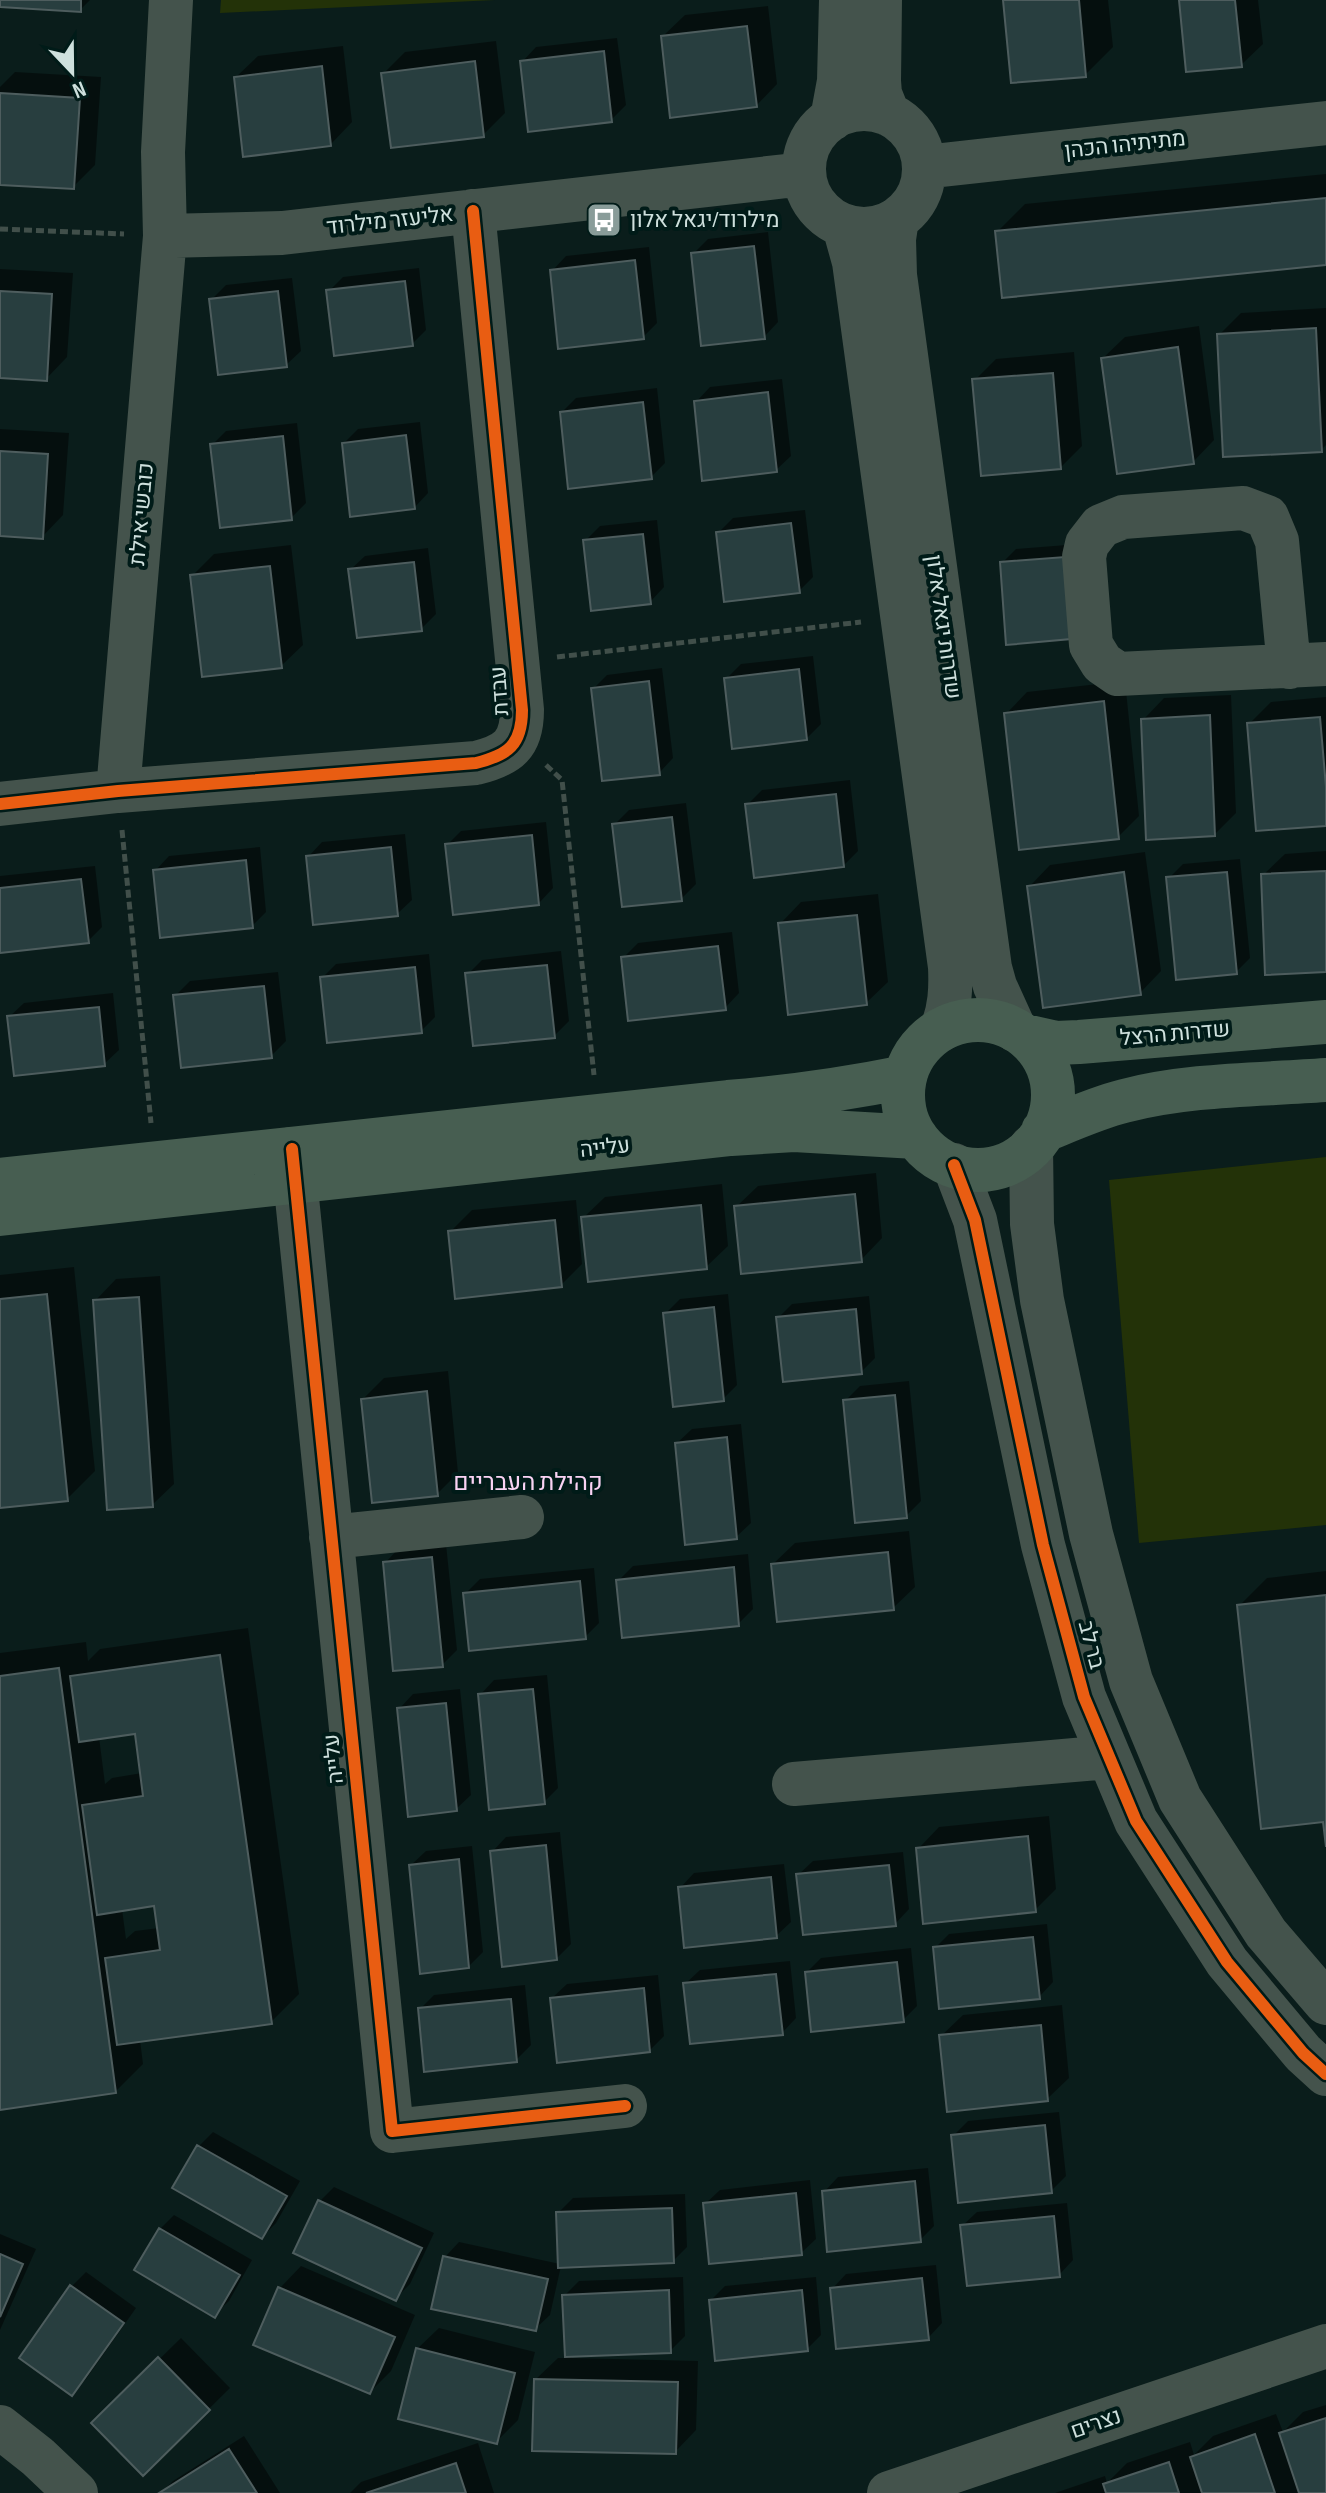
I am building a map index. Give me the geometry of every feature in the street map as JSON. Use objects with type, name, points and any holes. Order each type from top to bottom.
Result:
[{"type":"main road","points":[[1037,1139],[1051,1112],[1053,1091],[1049,1070],[1039,1051],[1020,1033],[1001,1023],[981,1020],[961,1022],[942,1029],[917,1051],[905,1077],[903,1097],[906,1118],[916,1137],[931,1153],[968,1169],[989,1169],[1009,1163],[1037,1139],[1092,1110],[1126,1100],[1179,1091],[1326,1080]]},
{"type":"main road","name":"שדרות הרצל","points":[[1020,1033],[1056,1043],[1326,1022]]},
{"type":"main road","name":"עלייה","points":[[0,1214],[598,1115],[790,1097],[905,1077]]},
{"type":"main road","name":"עלייה","points":[[0,1180],[155,1164],[293,1165],[794,1130],[916,1137]]},
{"type":"street","name":"כובשי אילת","points":[[118,791],[165,236],[163,152],[171,0]]},
{"type":"street","name":"כובשי אילת","points":[[165,236],[186,154],[200,0]]},
{"type":"street","points":[[832,119],[839,81],[841,0]]},
{"type":"street","points":[[880,0],[879,81],[880,94],[888,114]]},
{"type":"street","points":[[869,109],[888,114],[905,124],[917,140],[924,158],[924,177],[918,196],[906,213],[889,224],[869,230],[844,226],[830,219],[816,205],[806,187],[804,174],[808,148],[817,131],[832,119],[850,111],[869,109]]},
{"type":"street","name":"מתיתיהו הכהן","points":[[924,167],[1326,123]]},
{"type":"street","name":"אליעזר מילרוד","points":[[165,236],[252,236],[804,174]]},
{"type":"street","name":"עבדת","points":[[0,804],[118,791],[476,763],[495,758],[518,738],[522,710],[518,661],[473,211]]},
{"type":"street","name":"שדרות יגאל אלון","points":[[897,219],[895,275],[990,968],[999,996],[1020,1033]]},
{"type":"street","name":"שדרות יגאל אלון","points":[[844,226],[854,262],[950,967],[951,994],[942,1029]]},
{"type":"street","points":[[1243,508],[1267,517],[1277,541],[1308,666],[1118,674],[1102,663],[1091,645],[1084,557],[1087,544],[1101,526],[1123,517],[1243,508]]},
{"type":"street","name":"בר לב","points":[[1037,1139],[1032,1224],[1042,1300],[1091,1534],[1131,1681],[1180,1799],[1266,1933],[1326,2003]]},
{"type":"street","name":"עלייה","points":[[293,1165],[392,2131],[625,2106]]},
{"type":"street","name":"בר לב","points":[[954,1165],[975,1220],[1043,1545],[1084,1697],[1136,1821],[1227,1962],[1303,2053],[1326,2074]]},
{"type":"street","points":[[331,1537],[522,1517]]},
{"type":"street","points":[[794,1784],[1109,1757]]},
{"type":"street","name":"נצרים","points":[[889,2493],[1318,2345]]},
{"type":"street","points":[[0,2427],[76,2493]]},
{"type":"path","points":[[0,229],[165,236]]},
{"type":"path","points":[[518,661],[902,617]]},
{"type":"path","points":[[518,738],[562,780],[598,1115]]},
{"type":"path","points":[[118,791],[155,1164]]},
{"type":"green space","points":[[221,0],[495,0],[220,13]]},
{"type":"green space","points":[[1326,1157],[1326,1525],[1139,1543],[1109,1180]]},
{"type":"building","points":[[0,0],[81,0],[81,12],[0,7]]},
{"type":"building","points":[[1003,0],[1079,0],[1086,77],[1011,83]]},
{"type":"building","points":[[1179,0],[1235,0],[1242,67],[1186,72]]},
{"type":"building","points":[[747,26],[757,107],[670,118],[661,36]]},
{"type":"building","points":[[604,51],[612,122],[528,132],[520,61]]},
{"type":"building","points":[[475,61],[484,137],[391,148],[381,73]]},
{"type":"building","points":[[322,66],[331,146],[243,157],[234,77]]},
{"type":"building","points":[[0,93],[80,98],[74,189],[0,185]]},
{"type":"building","points":[[1326,198],[1326,265],[1002,298],[995,231]]},
{"type":"building","points":[[754,246],[765,339],[701,346],[691,253]]},
{"type":"building","points":[[635,260],[644,339],[558,349],[550,270]]},
{"type":"building","points":[[405,281],[413,346],[334,356],[326,290]]},
{"type":"building","points":[[0,291],[52,294],[47,381],[0,378]]},
{"type":"building","points":[[278,291],[287,367],[218,375],[209,299]]},
{"type":"building","points":[[1316,328],[1322,452],[1223,457],[1217,334]]},
{"type":"building","points":[[1178,347],[1194,464],[1117,474],[1101,358]]},
{"type":"building","points":[[1053,373],[1061,469],[981,476],[972,379]]},
{"type":"building","points":[[768,392],[777,472],[702,481],[694,401]]},
{"type":"building","points":[[643,402],[652,479],[568,489],[560,412]]},
{"type":"building","points":[[406,435],[415,509],[350,517],[342,443]]},
{"type":"building","points":[[283,436],[292,520],[220,528],[210,444]]},
{"type":"building","points":[[0,451],[48,454],[43,539],[0,536]]},
{"type":"building","points":[[791,523],[800,593],[724,602],[716,532]]},
{"type":"building","points":[[643,534],[651,604],[591,611],[583,540]]},
{"type":"building","points":[[1065,557],[1071,639],[1006,645],[1000,562]]},
{"type":"building","points":[[414,562],[422,631],[357,638],[348,569]]},
{"type":"building","points":[[270,566],[282,668],[202,677],[190,575]]},
{"type":"building","points":[[799,669],[807,740],[732,749],[724,678]]},
{"type":"building","points":[[649,681],[660,775],[602,781],[591,688]]},
{"type":"building","points":[[1104,701],[1119,839],[1019,850],[1004,713]]},
{"type":"building","points":[[1210,715],[1215,836],[1146,840],[1141,719]]},
{"type":"building","points":[[1320,717],[1326,826],[1256,831],[1247,723]]},
{"type":"building","points":[[836,794],[844,867],[754,878],[745,804]]},
{"type":"building","points":[[672,817],[682,901],[622,907],[612,824]]},
{"type":"building","points":[[532,835],[539,905],[453,915],[445,844]]},
{"type":"building","points":[[391,847],[398,916],[313,925],[306,856]]},
{"type":"building","points":[[246,860],[253,928],[160,938],[153,870]]},
{"type":"building","points":[[1326,871],[1326,972],[1265,975],[1261,874]]},
{"type":"building","points":[[1124,872],[1141,995],[1043,1008],[1027,886]]},
{"type":"building","points":[[1227,872],[1237,974],[1176,980],[1166,877]]},
{"type":"building","points":[[81,879],[89,943],[0,953],[0,888]]},
{"type":"building","points":[[857,915],[867,1005],[788,1015],[778,923]]},
{"type":"building","points":[[718,946],[726,1010],[628,1021],[621,957]]},
{"type":"building","points":[[547,965],[555,1038],[473,1046],[465,973]]},
{"type":"building","points":[[415,967],[422,1033],[327,1043],[320,977]]},
{"type":"building","points":[[264,986],[272,1058],[181,1068],[173,995]]},
{"type":"building","points":[[99,1007],[105,1066],[14,1076],[7,1016]]},
{"type":"building","points":[[855,1194],[862,1262],[741,1274],[734,1206]]},
{"type":"building","points":[[701,1205],[707,1269],[588,1282],[581,1217]]},
{"type":"building","points":[[555,1220],[562,1287],[455,1299],[448,1231]]},
{"type":"building","points":[[47,1294],[68,1501],[0,1508],[0,1299]]},
{"type":"building","points":[[139,1297],[153,1507],[107,1510],[93,1300]]},
{"type":"building","points":[[714,1307],[724,1401],[673,1407],[663,1313]]},
{"type":"building","points":[[856,1309],[862,1374],[783,1382],[776,1317]]},
{"type":"building","points":[[427,1391],[438,1496],[372,1503],[361,1399]]},
{"type":"building","points":[[895,1395],[907,1518],[855,1523],[843,1400]]},
{"type":"building","points":[[727,1437],[737,1539],[685,1545],[675,1443]]},
{"type":"building","points":[[888,1552],[894,1610],[777,1622],[771,1564]]},
{"type":"building","points":[[432,1557],[443,1667],[393,1671],[383,1562]]},
{"type":"building","points":[[734,1567],[739,1626],[622,1638],[616,1580]]},
{"type":"building","points":[[580,1581],[586,1639],[469,1651],[463,1593]]},
{"type":"building","points":[[1326,1595],[1326,1847],[1323,1822],[1261,1829],[1237,1605]]},
{"type":"building","points":[[220,1655],[272,2024],[117,2045],[105,1958],[160,1950],[154,1906],[97,1915],[82,1805],[143,1796],[135,1734],[79,1742],[70,1676]]},
{"type":"building","points":[[59,1668],[116,2093],[0,2110],[0,1676]]},
{"type":"building","points":[[533,1689],[545,1804],[489,1810],[478,1694]]},
{"type":"building","points":[[446,1703],[457,1811],[408,1817],[397,1708]]},
{"type":"building","points":[[1028,1836],[1036,1912],[923,1924],[916,1848]]},
{"type":"building","points":[[546,1845],[557,1960],[502,1967],[490,1851]]},
{"type":"building","points":[[459,1859],[469,1968],[420,1974],[409,1865]]},
{"type":"building","points":[[889,1865],[896,1926],[803,1935],[796,1874]]},
{"type":"building","points":[[771,1877],[777,1938],[684,1948],[678,1887]]},
{"type":"building","points":[[1033,1937],[1040,1999],[939,2009],[933,1947]]},
{"type":"building","points":[[897,1962],[904,2022],[811,2032],[805,1972]]},
{"type":"building","points":[[776,1974],[783,2035],[690,2044],[683,1983]]},
{"type":"building","points":[[644,1988],[650,2052],[557,2063],[550,1998]]},
{"type":"building","points":[[511,1999],[517,2062],[424,2072],[418,2008]]},
{"type":"building","points":[[1041,2025],[1048,2101],[947,2112],[939,2035]]},
{"type":"building","points":[[1045,2125],[1052,2193],[958,2203],[951,2135]]},
{"type":"building","points":[[197,2145],[287,2196],[262,2239],[172,2188]]},
{"type":"building","points":[[915,2181],[921,2242],[827,2252],[822,2191]]},
{"type":"building","points":[[796,2193],[802,2255],[709,2264],[703,2203]]},
{"type":"building","points":[[318,2200],[422,2248],[396,2301],[293,2253]]},
{"type":"building","points":[[672,2208],[674,2263],[558,2268],[556,2212]]},
{"type":"building","points":[[1054,2216],[1060,2277],[967,2286],[960,2225]]},
{"type":"building","points":[[159,2228],[240,2275],[215,2318],[134,2270]]},
{"type":"building","points":[[0,2254],[23,2264],[0,2317]]},
{"type":"building","points":[[443,2256],[548,2279],[536,2331],[431,2309]]},
{"type":"building","points":[[922,2278],[929,2340],[836,2349],[830,2288]]},
{"type":"building","points":[[70,2285],[124,2323],[72,2396],[19,2358]]},
{"type":"building","points":[[278,2287],[395,2337],[370,2394],[253,2345]]},
{"type":"building","points":[[669,2290],[671,2353],[565,2357],[562,2295]]},
{"type":"building","points":[[802,2290],[808,2351],[715,2361],[709,2300]]},
{"type":"building","points":[[416,2348],[515,2373],[497,2444],[398,2419]]},
{"type":"building","points":[[158,2357],[210,2410],[143,2476],[91,2423]]},
{"type":"building","points":[[534,2379],[678,2382],[676,2454],[532,2451]]},
{"type":"building","points":[[1326,2418],[1326,2493],[1299,2493],[1279,2433]]},
{"type":"building","points":[[1255,2434],[1275,2493],[1202,2493],[1190,2457]]},
{"type":"building","points":[[229,2449],[257,2493],[159,2493]]},
{"type":"building","points":[[1169,2462],[1179,2493],[1106,2493],[1103,2484]]},
{"type":"building","points":[[456,2463],[466,2493],[366,2493]]},
{"type":"cycle path","points":[[0,804],[118,791],[476,763],[511,747],[519,732],[522,710],[473,211]]},
{"type":"cycle path","points":[[292,1149],[392,2131],[625,2106]]},
{"type":"cycle path","points":[[954,1165],[975,1220],[1043,1545],[1084,1697],[1136,1821],[1227,1962],[1303,2053],[1326,2074]]},
{"type":"place","name":"מילרוד/יגאל אלון","points":[[604,220]]},
{"type":"district","name":"קהילת העבריים","points":[[528,1482]]}]
